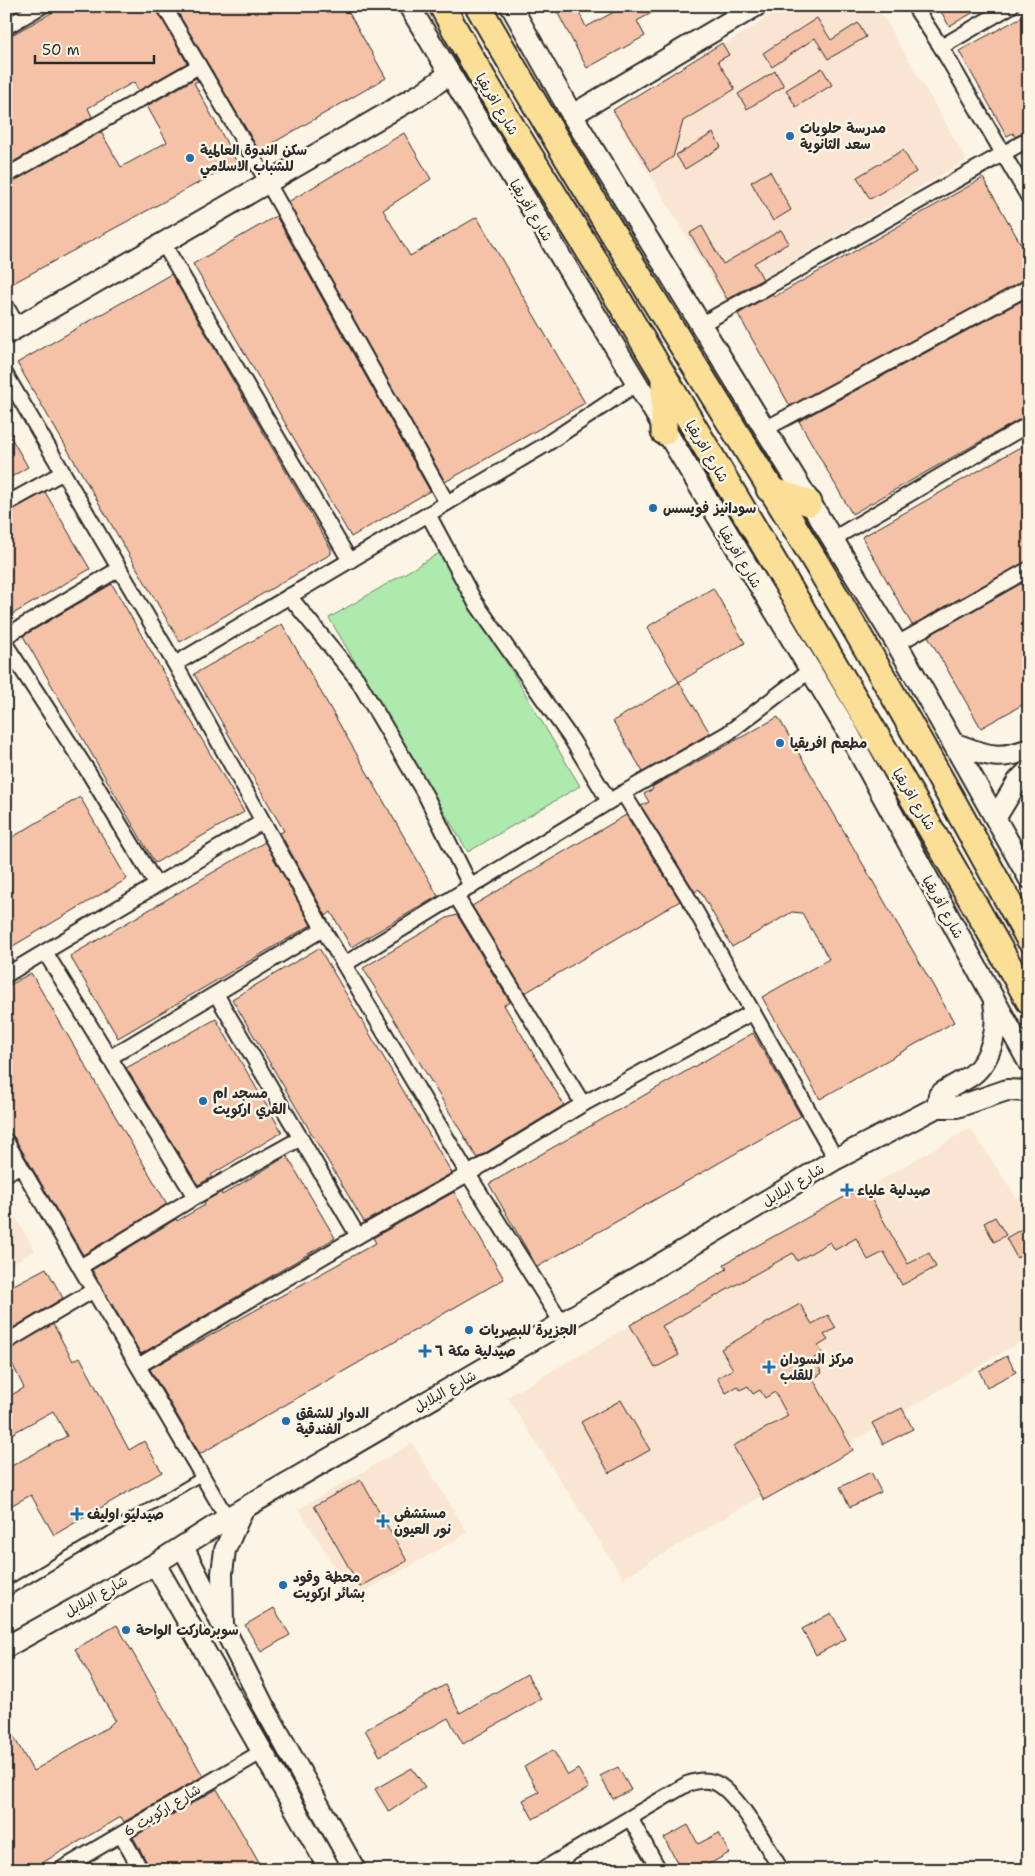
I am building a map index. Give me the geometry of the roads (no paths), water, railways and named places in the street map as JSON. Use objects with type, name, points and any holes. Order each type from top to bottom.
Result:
[{"type":"highway","name":"شارع افريقيا","points":[[442,6],[481,78],[636,328],[928,822],[1029,1001]]},
{"type":"highway","points":[[478,6],[529,94],[905,714],[1029,939]]},
{"type":"highway","points":[[664,378],[664,432]]},
{"type":"highway","points":[[769,489],[809,503]]},
{"type":"street","points":[[6,27],[21,11],[42,6]]},
{"type":"street","points":[[164,6],[268,182],[447,503]]},
{"type":"street","name":"شارع أفريقيا","points":[[409,6],[448,75],[809,672],[846,729],[1029,1063]]},
{"type":"street","points":[[511,6],[572,115],[765,428],[831,540],[897,644],[1029,878]]},
{"type":"street","points":[[572,115],[756,6]]},
{"type":"street","points":[[914,6],[941,47],[1029,198]]},
{"type":"street","points":[[941,47],[1011,6]]},
{"type":"street","points":[[6,176],[199,66]]},
{"type":"street","points":[[6,306],[12,330],[424,92],[448,75]]},
{"type":"street","points":[[700,325],[1029,139]]},
{"type":"street","points":[[163,243],[350,561]]},
{"type":"street","points":[[765,428],[1029,287]]},
{"type":"street","points":[[6,375],[175,664],[323,929],[468,1174],[562,1323]]},
{"type":"street","points":[[175,664],[545,445],[636,384]]},
{"type":"street","points":[[831,540],[1029,424]]},
{"type":"street","points":[[6,504],[62,473]]},
{"type":"street","points":[[428,514],[475,602],[572,740],[609,801]]},
{"type":"street","points":[[897,644],[1029,568]]},
{"type":"street","points":[[6,636],[119,569]]},
{"type":"street","points":[[289,596],[358,679],[426,796],[471,887]]},
{"type":"street","points":[[6,644],[89,773],[156,884]]},
{"type":"street","points":[[345,964],[609,801],[728,733],[809,672]]},
{"type":"street","points":[[953,743],[993,757],[1006,756],[1029,749]]},
{"type":"street","points":[[996,817],[1018,781],[1029,770]]},
{"type":"street","points":[[623,793],[686,894],[836,1159]]},
{"type":"street","points":[[6,975],[262,822]]},
{"type":"street","points":[[456,896],[583,1104]]},
{"type":"street","points":[[109,1058],[323,929]]},
{"type":"street","points":[[45,952],[196,1198]]},
{"type":"street","points":[[216,994],[358,1236]]},
{"type":"street","name":"شارع البلابل","points":[[937,1106],[939,1095],[972,1074],[990,1050],[996,1018],[992,996]]},
{"type":"street","points":[[138,1366],[358,1236],[468,1174],[583,1104],[753,1012]]},
{"type":"street","name":"شارع البلابل","points":[[6,1647],[155,1564],[235,1514],[562,1323],[836,1159],[937,1106],[957,1107],[1007,1090],[1029,1091]]},
{"type":"street","points":[[80,1267],[302,1138]]},
{"type":"street","points":[[6,1142],[202,1476],[235,1514],[225,1550],[222,1573],[223,1629]]},
{"type":"street","points":[[6,1174],[20,1166]]},
{"type":"street","points":[[6,1342],[94,1290]]},
{"type":"street","points":[[183,1547],[223,1629],[354,1870]]},
{"type":"street","points":[[155,1564],[330,1870]]},
{"type":"street","name":"شارع اركويت 6","points":[[60,1870],[263,1751]]},
{"type":"street","points":[[542,1870],[687,1784],[697,1780],[714,1782],[729,1790],[781,1870]]},
{"type":"street","points":[[630,1818],[659,1870]]},
{"type":"street","points":[[121,1835],[141,1870]]},
{"type":"lane","points":[[6,1592],[202,1476]]},
{"type":"place","name":"مدرسة حلويات سعد الثانوية","points":[[790,136]]},
{"type":"place","name":"سكن الندوة العالمية للشباب الاسلامي","points":[[190,158]]},
{"type":"place","name":"سودانيز فويسس","points":[[653,508]]},
{"type":"place","name":"مطعم افريقيا","points":[[780,743]]},
{"type":"place","name":"مسجد ام القري اركويت","points":[[203,1101]]},
{"type":"place","name":"صيدلية علياء","points":[[847,1190]]},
{"type":"place","name":"الجزيرة للبصريات","points":[[469,1330]]},
{"type":"place","name":"صيدلية مكة ٦","points":[[425,1351]]},
{"type":"place","name":"مركز السودان للقلب","points":[[769,1367]]},
{"type":"place","name":"الدوار للشقق الفندقية","points":[[286,1421]]},
{"type":"place","name":"صيدليو اوليف","points":[[77,1514]]},
{"type":"place","name":"مستشفى نور العيون","points":[[383,1521]]},
{"type":"place","name":"محطة وقود بشائر اركويت","points":[[283,1585]]},
{"type":"place","name":"سوبرماركت الواحة","points":[[126,1630]]}]
